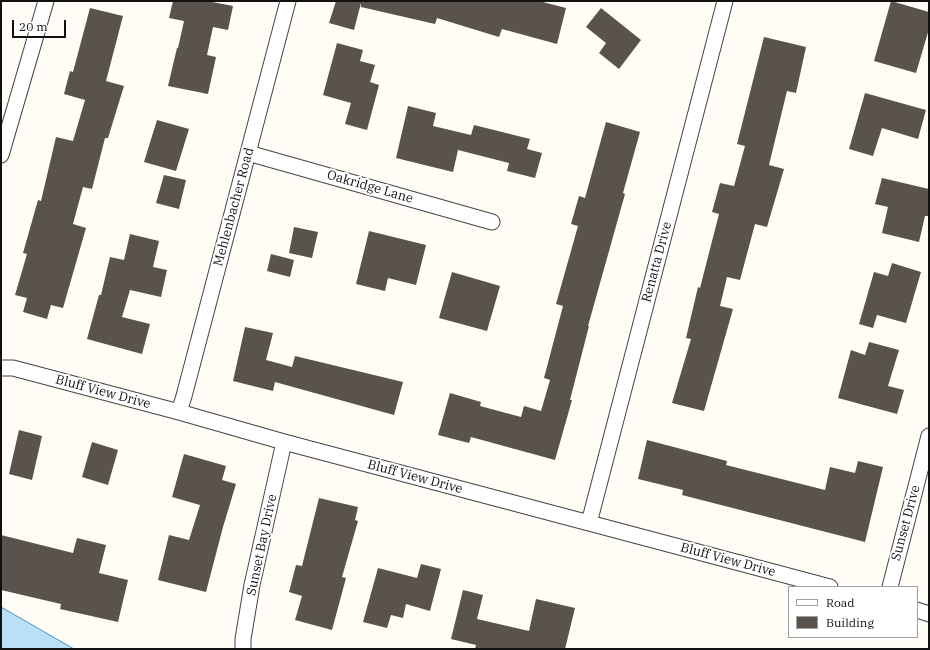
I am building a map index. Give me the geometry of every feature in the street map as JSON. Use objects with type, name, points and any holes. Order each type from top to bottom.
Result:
[{"type":"street","points":[[1,155],[3,139],[46,1]]},
{"type":"street","name":"Mehlenbacher Road","points":[[179,412],[288,1]]},
{"type":"street","name":"Renatta Drive","points":[[589,523],[725,1]]},
{"type":"street","name":"Oakridge Lane","points":[[248,153],[492,222]]},
{"type":"street","name":"Bluff View Drive","points":[[1,368],[13,368],[179,412],[284,442],[826,586]]},
{"type":"street","name":"Sunset Drive","points":[[890,586],[929,436]]},
{"type":"street","name":"Sunset Bay Drive","points":[[243,649],[243,638],[252,585],[284,442]]},
{"type":"street","points":[[918,610],[929,614]]},
{"type":"water","points":[[1,607],[74,649],[1,649]]},
{"type":"building","points":[[173,1],[207,1],[233,6],[228,30],[213,27],[207,55],[216,57],[208,94],[168,86],[184,21],[169,18]]},
{"type":"building","points":[[336,1],[539,1],[566,8],[557,44],[502,29],[499,37],[437,18],[435,24],[361,7],[361,3],[354,30],[329,23]]},
{"type":"building","points":[[891,1],[929,12],[929,29],[916,73],[874,61]]},
{"type":"building","points":[[90,8],[123,16],[106,81],[124,86],[108,138],[105,138],[92,189],[83,187],[73,224],[86,228],[63,308],[51,305],[47,319],[23,312],[27,298],[15,295],[27,254],[23,253],[38,200],[41,201],[56,137],[73,141],[85,100],[64,94],[70,71],[73,72]]},
{"type":"building","points":[[601,8],[641,40],[619,69],[599,53],[606,43],[586,27]]},
{"type":"building","points":[[764,37],[806,47],[796,93],[787,91],[769,165],[784,169],[767,227],[755,224],[740,280],[727,277],[720,306],[733,309],[704,411],[672,403],[691,339],[686,338],[698,287],[700,288],[719,214],[712,212],[720,183],[734,186],[745,146],[737,144]]},
{"type":"building","points":[[337,43],[363,50],[360,61],[375,65],[370,82],[379,85],[367,130],[345,124],[351,103],[323,95]]},
{"type":"building","points":[[865,93],[926,110],[918,139],[882,128],[873,156],[849,149]]},
{"type":"building","points":[[408,106],[436,113],[433,126],[471,135],[474,125],[530,139],[527,149],[542,153],[535,178],[507,171],[509,163],[458,150],[453,172],[396,158]]},
{"type":"building","points":[[157,120],[189,129],[176,171],[144,162]]},
{"type":"building","points":[[606,122],[640,132],[623,193],[625,194],[588,326],[570,400],[572,400],[555,460],[471,437],[469,443],[438,435],[450,393],[481,402],[480,406],[521,417],[524,406],[541,411],[550,380],[544,378],[563,306],[556,304],[578,226],[571,224],[579,196],[585,198]]},
{"type":"building","points":[[164,175],[186,180],[179,209],[156,203]]},
{"type":"building","points":[[882,178],[929,189],[929,216],[925,216],[919,242],[882,233],[888,207],[875,204]]},
{"type":"building","points":[[294,227],[318,232],[312,258],[289,253]]},
{"type":"building","points":[[369,231],[426,245],[416,285],[388,278],[385,291],[356,284]]},
{"type":"building","points":[[130,234],[159,241],[153,267],[167,270],[161,297],[130,290],[122,317],[150,324],[142,354],[87,339],[99,295],[101,295],[110,257],[124,260]]},
{"type":"building","points":[[271,254],[294,260],[290,277],[267,271]]},
{"type":"building","points":[[892,263],[921,272],[906,323],[877,315],[873,328],[859,324],[874,272],[888,276]]},
{"type":"building","points":[[452,272],[500,286],[487,331],[439,318]]},
{"type":"building","points":[[245,327],[273,333],[266,360],[292,367],[295,356],[403,382],[394,415],[275,382],[273,391],[233,381]]},
{"type":"building","points":[[869,342],[899,350],[888,386],[904,390],[897,414],[838,398],[851,350],[865,355]]},
{"type":"building","points":[[19,430],[42,436],[32,480],[9,474]]},
{"type":"building","points":[[647,440],[727,461],[726,465],[825,490],[830,467],[855,473],[858,461],[883,467],[865,542],[682,495],[683,490],[638,479]]},
{"type":"building","points":[[92,442],[118,450],[108,485],[82,477]]},
{"type":"building","points":[[184,454],[226,466],[222,480],[236,484],[206,592],[158,580],[169,535],[189,540],[200,505],[172,497]]},
{"type":"building","points":[[319,498],[358,507],[355,520],[358,521],[342,577],[346,578],[332,630],[295,620],[302,596],[289,592],[296,565],[302,566]]},
{"type":"building","points":[[1,535],[73,553],[77,538],[106,545],[99,573],[128,580],[118,622],[60,609],[61,604],[1,590]]},
{"type":"building","points":[[421,564],[441,569],[430,611],[406,604],[403,618],[391,615],[387,628],[363,622],[378,568],[417,578]]},
{"type":"building","points":[[463,590],[483,595],[477,619],[529,631],[536,599],[575,608],[565,649],[475,649],[476,645],[451,639]]}]
